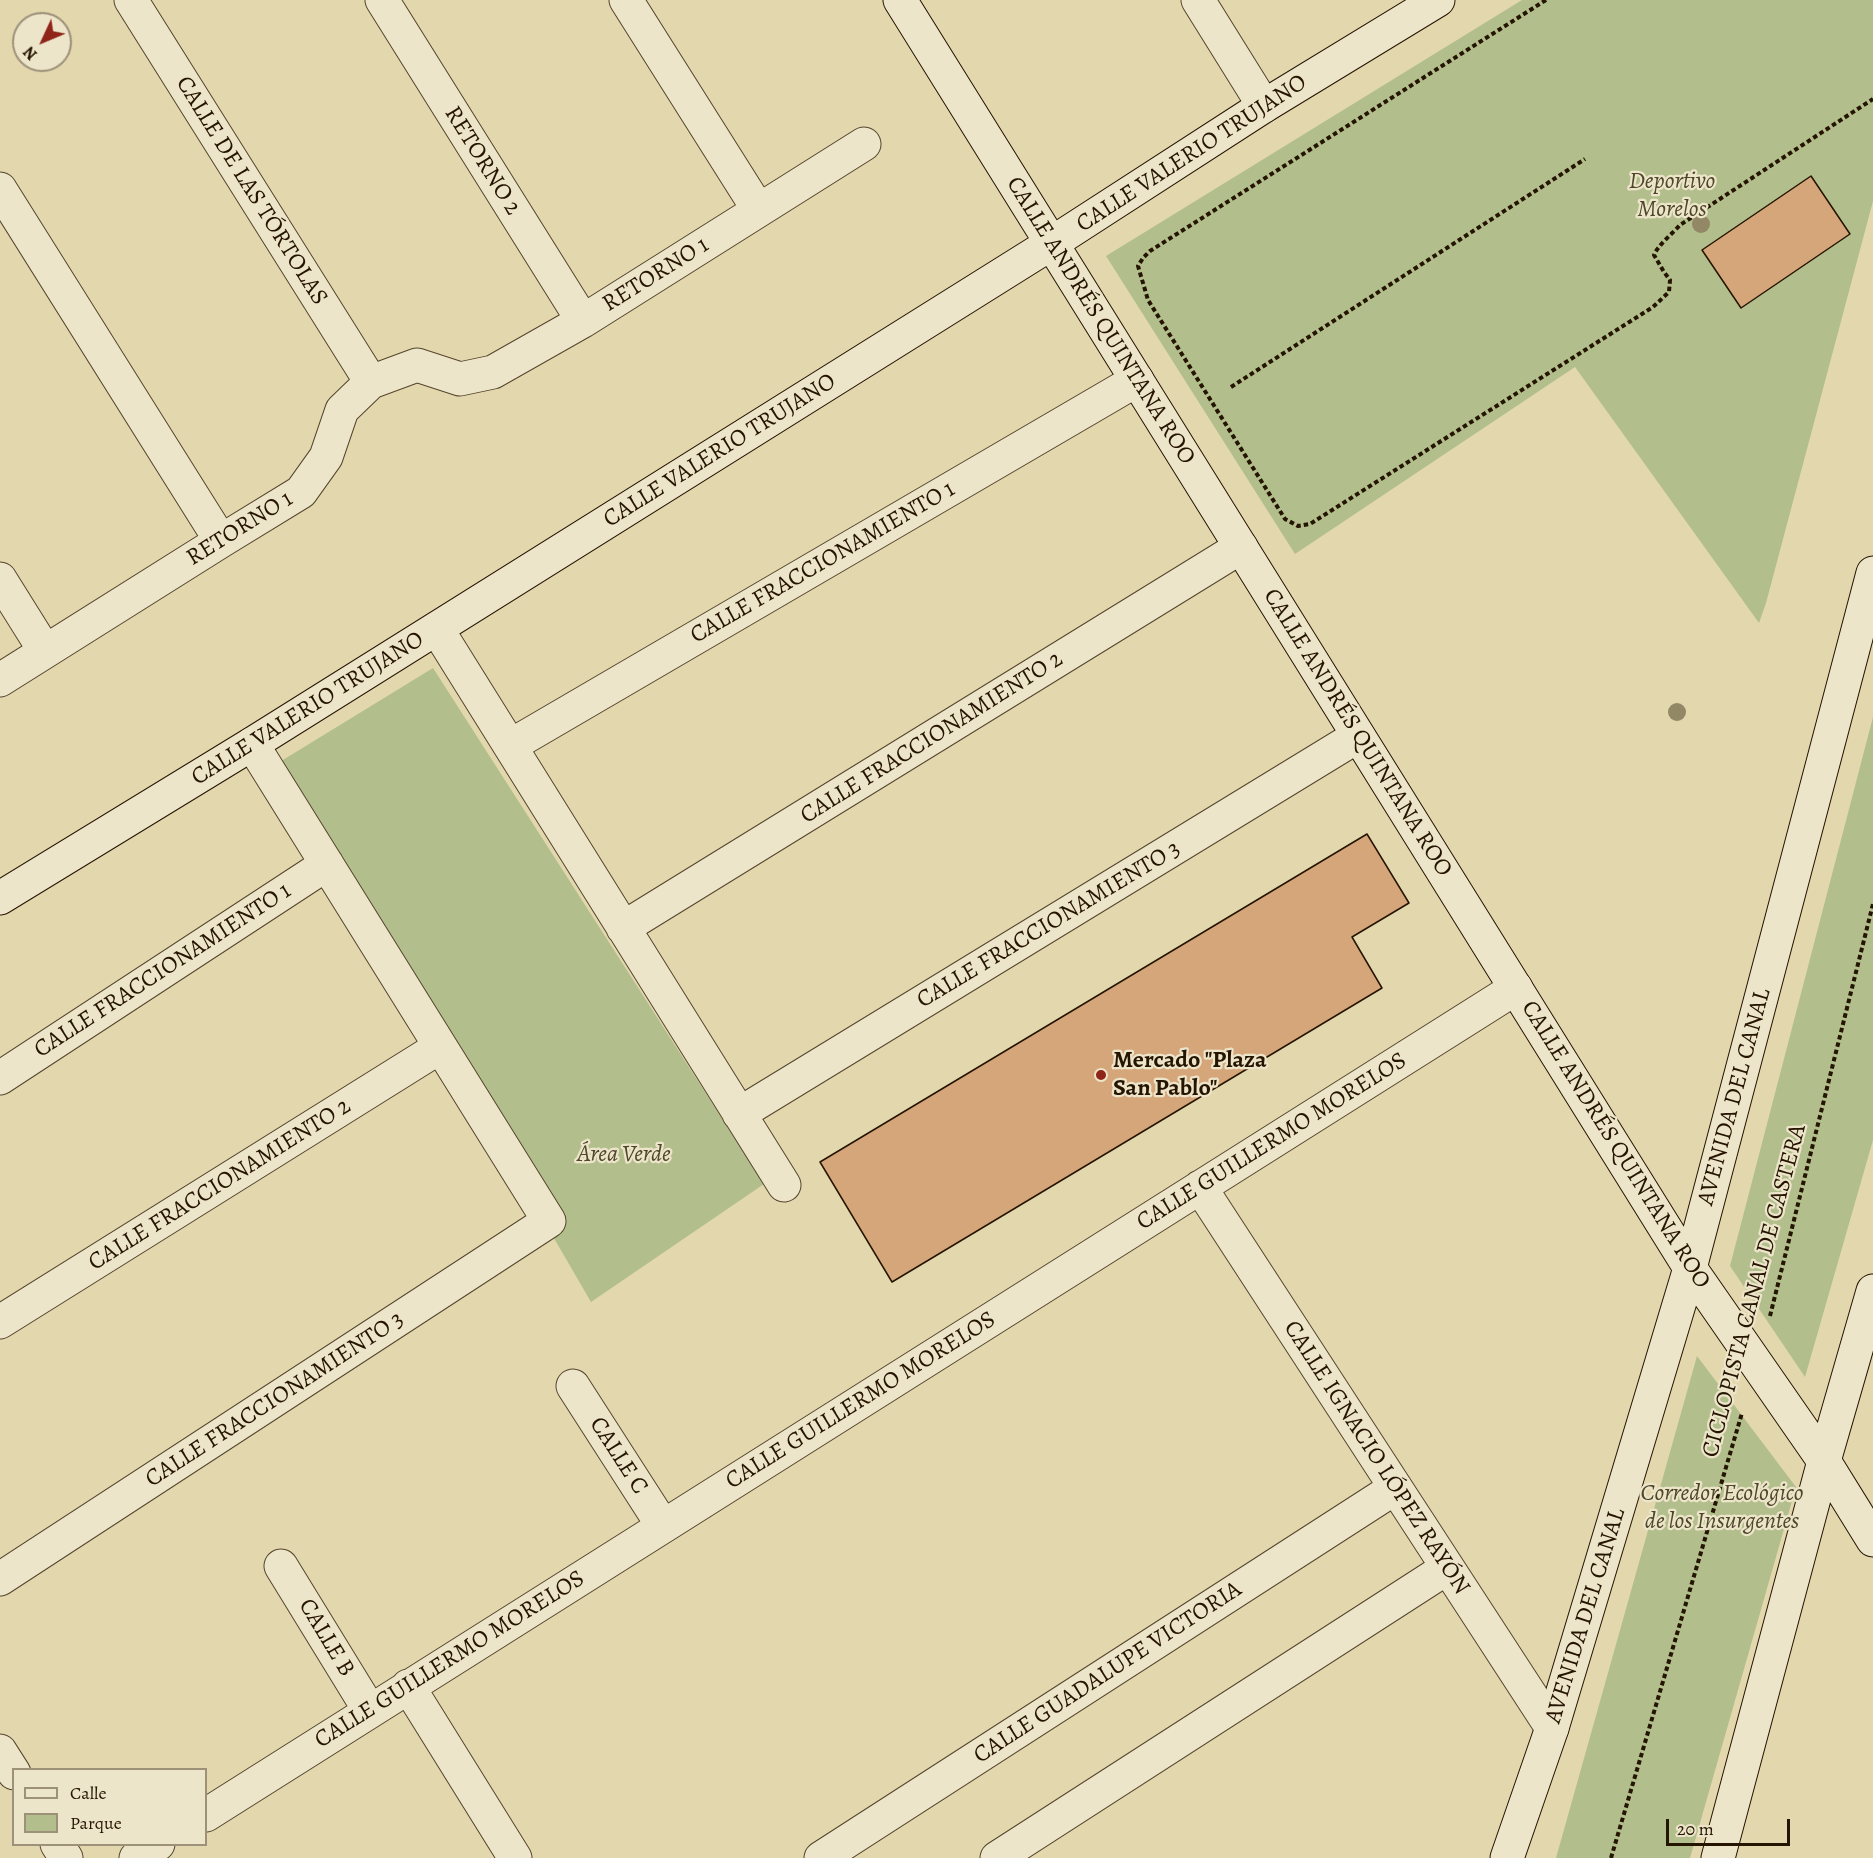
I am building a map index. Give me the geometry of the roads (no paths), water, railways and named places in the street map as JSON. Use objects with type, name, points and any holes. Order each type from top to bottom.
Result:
[{"type":"street","name":"CALLE DE LAS TÓRTOLAS","points":[[131,0],[371,382]]},
{"type":"street","name":"RETORNO 2","points":[[382,0],[583,321]]},
{"type":"street","points":[[626,0],[758,209]]},
{"type":"street","name":"CALLE ANDRÉS QUINTANA ROO","points":[[900,0],[1690,1268],[1824,1461],[1873,1540]]},
{"type":"street","points":[[1198,0],[1264,106]]},
{"type":"street","name":"CALLE VALERIO TRUJANO","points":[[0,898],[437,629],[1052,243],[1264,106],[1438,0]]},
{"type":"street","name":"RETORNO 1","points":[[0,680],[301,492],[326,457],[342,410],[371,382],[417,365],[460,378],[494,372],[583,321],[864,144]]},
{"type":"street","points":[[0,189],[221,540]]},
{"type":"street","name":"CALLE FRACCIONAMIENTO 1","points":[[510,746],[1137,380]]},
{"type":"street","name":"CALLE FRACCIONAMIENTO 2","points":[[623,928],[1241,547]]},
{"type":"street","name":"AVENIDA DEL CANAL","points":[[1507,1858],[1552,1728],[1690,1268],[1873,573]]},
{"type":"street","points":[[0,579],[45,651]]},
{"type":"street","points":[[437,629],[784,1185]]},
{"type":"street","name":"CALLE FRACCIONAMIENTO 3","points":[[739,1114],[1358,736]]},
{"type":"street","points":[[252,744],[440,1047]]},
{"type":"street","name":"CALLE FRACCIONAMIENTO 1","points":[[0,1078],[327,864]]},
{"type":"street","name":"CALLE GUILLERMO MORELOS","points":[[207,1814],[1516,988]]},
{"type":"street","name":"CALLE FRACCIONAMIENTO 2","points":[[0,1322],[440,1047]]},
{"type":"street","name":"CALLE FRACCIONAMIENTO 3","points":[[0,1579],[549,1221],[440,1047]]},
{"type":"street","name":"CALLE IGNACIO LÓPEZ RAYÓN","points":[[1200,1187],[1552,1728]]},
{"type":"street","points":[[1718,1858],[1824,1461],[1873,1291]]},
{"type":"street","name":"CALLE C","points":[[573,1386],[663,1526]]},
{"type":"street","name":"CALLE GUADALUPE VICTORIA","points":[[820,1858],[1395,1488]]},
{"type":"street","name":"CALLE B","points":[[281,1566],[370,1711]]},
{"type":"street","points":[[997,1858],[1448,1568]]},
{"type":"street","points":[[408,1686],[515,1858]]},
{"type":"street","points":[[0,1751],[12,1770]]},
{"type":"street","points":[[136,1858],[156,1846]]},
{"type":"place","name":"Mercado \"Plaza San Pablo\"","points":[[1101,1075]]},
{"type":"park label","name":"Deportivo Morelos","points":[[1672,196]]},
{"type":"park label","name":"Área Verde","points":[[624,1155]]},
{"type":"park label","name":"Corredor Ecológico de los Insurgentes","points":[[1722,1508]]}]
